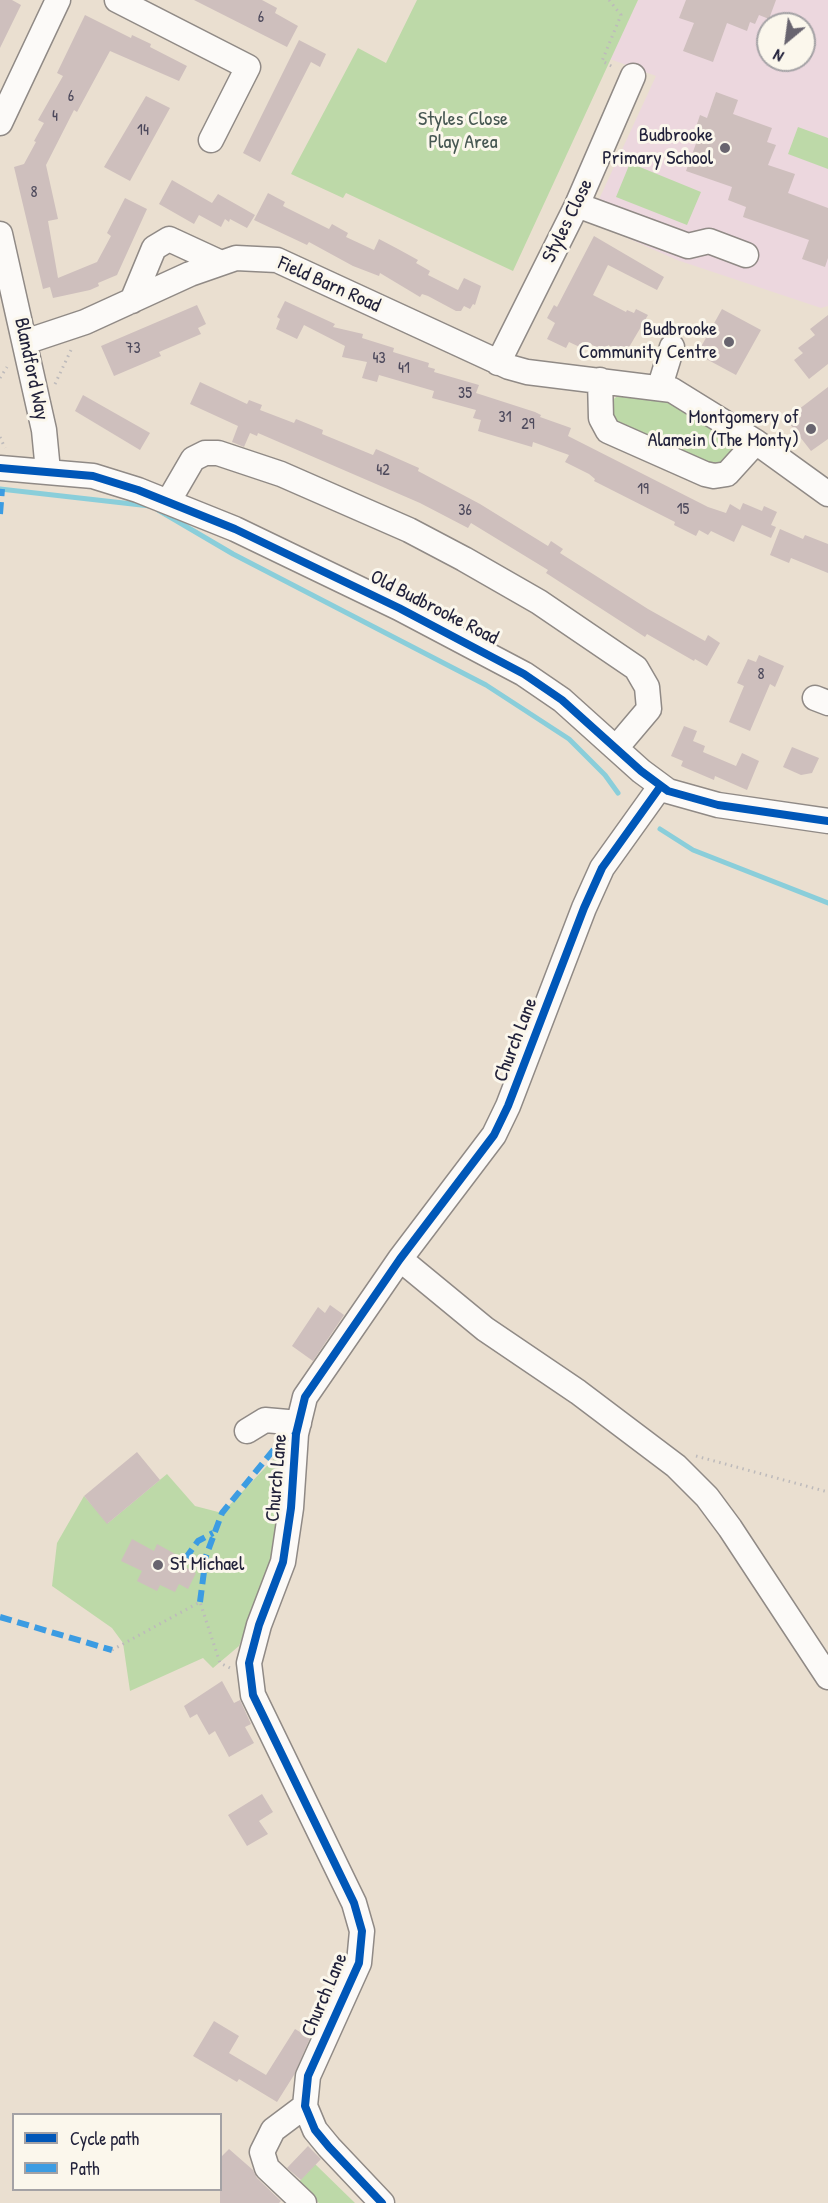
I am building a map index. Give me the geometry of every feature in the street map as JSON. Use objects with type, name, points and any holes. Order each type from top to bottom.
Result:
[{"type":"street","points":[[0,123],[58,0]]},
{"type":"street","points":[[117,0],[248,66],[211,140]]},
{"type":"street","name":"Styles Close","points":[[498,363],[577,205],[633,76]]},
{"type":"street","points":[[577,205],[688,246],[709,241],[746,255]]},
{"type":"street","name":"Blandford Way","points":[[0,234],[44,430],[48,471]]},
{"type":"street","points":[[132,301],[154,248],[169,239],[221,263]]},
{"type":"street","name":"Field Barn Road","points":[[25,342],[84,322],[221,263],[248,257],[277,260],[498,363],[526,372],[660,386],[672,390],[746,429],[828,494]]},
{"type":"street","points":[[660,386],[672,347]]},
{"type":"street","points":[[600,380],[601,418],[608,430],[705,474],[714,476],[728,474],[746,429]]},
{"type":"street","points":[[168,502],[184,470],[193,459],[205,453],[218,453],[292,478],[409,530],[464,558],[539,602],[636,668],[647,687],[649,709],[616,748]]},
{"type":"street","name":"Old Budbrooke Road","points":[[0,468],[93,476],[168,502],[285,551],[492,656],[562,700],[660,787],[695,800],[828,821]]},
{"type":"street","name":"Church Lane","points":[[305,2106],[306,2088],[313,2062],[359,1963],[362,1931],[354,1902],[258,1704],[249,1678],[252,1648],[287,1548],[298,1424],[311,1386],[400,1259],[494,1135],[508,1106],[584,908],[602,868],[660,787]]},
{"type":"street","points":[[400,1259],[485,1329],[578,1392],[676,1466],[707,1497],[730,1528],[828,1677]]},
{"type":"street","points":[[247,1431],[266,1420],[298,1424]]},
{"type":"street","points":[[304,2203],[267,2168],[262,2152],[273,2130],[305,2106],[315,2130],[382,2203]]},
{"type":"path","points":[[609,0],[621,15],[602,61],[633,76]]},
{"type":"path","points":[[55,384],[84,322]]},
{"type":"path","points":[[691,1455],[828,1492]]},
{"type":"path","points":[[112,1650],[200,1602],[220,1663],[249,1678]]},
{"type":"shaded area","name":"Budbrooke Primary School","points":[[638,0],[828,0],[828,306],[821,308],[677,260],[589,221],[656,76],[610,59]]},
{"type":"green space","name":"Styles Close Play Area","points":[[417,0],[638,0],[513,271],[346,193],[343,198],[291,174],[358,48],[386,63]]},
{"type":"green space","points":[[798,127],[828,138],[828,169],[788,154]]},
{"type":"green space","points":[[630,163],[701,192],[687,225],[616,197]]},
{"type":"green space","points":[[621,393],[646,396],[674,405],[726,436],[733,451],[722,467],[704,465],[612,419],[609,403]]},
{"type":"green space","points":[[285,1447],[273,1556],[239,1646],[213,1668],[203,1658],[130,1691],[123,1643],[112,1628],[52,1586],[57,1543],[84,1496],[108,1523],[167,1474],[195,1506],[222,1513]]},
{"type":"green space","points":[[315,2164],[355,2203],[319,2203],[297,2184]]},
{"type":"building","points":[[0,0],[12,0],[21,5],[0,48]]},
{"type":"building","points":[[194,0],[262,0],[277,8],[275,13],[298,26],[287,47]]},
{"type":"building","points":[[686,0],[776,0],[772,12],[756,12],[755,24],[750,22],[747,31],[727,23],[713,62],[683,51],[694,23],[679,18]]},
{"type":"building","points":[[85,15],[131,38],[132,35],[151,44],[150,47],[187,66],[179,81],[110,51],[77,112],[74,110],[46,165],[58,219],[48,221],[58,278],[97,262],[111,236],[107,233],[125,198],[147,209],[117,275],[98,283],[99,286],[90,290],[53,298],[50,287],[43,289],[14,167],[24,164],[36,142],[34,141],[44,123],[38,120],[63,76],[57,73]]},
{"type":"building","points":[[299,40],[326,54],[320,67],[311,62],[260,162],[243,153]]},
{"type":"building","points":[[716,92],[738,100],[733,114],[772,128],[767,142],[776,145],[768,165],[795,174],[788,193],[828,208],[828,258],[825,267],[802,259],[809,240],[743,217],[746,207],[728,200],[732,187],[686,171],[698,138],[693,136],[700,115],[707,118]]},
{"type":"building","points":[[146,96],[170,108],[130,181],[104,167]]},
{"type":"building","points":[[172,180],[212,203],[218,194],[255,215],[247,228],[230,219],[229,222],[225,219],[221,227],[199,215],[194,224],[159,204]]},
{"type":"building","points":[[268,193],[285,202],[283,206],[329,229],[332,224],[348,233],[346,237],[374,250],[379,239],[418,260],[416,263],[430,271],[428,275],[458,290],[464,278],[481,286],[475,305],[473,304],[470,309],[464,306],[461,311],[456,311],[428,296],[422,294],[420,297],[380,273],[379,276],[353,266],[309,242],[307,245],[254,220]]},
{"type":"building","points":[[594,236],[664,277],[657,290],[608,265],[593,295],[626,312],[627,310],[634,313],[636,309],[648,315],[625,354],[608,345],[605,352],[587,342],[584,349],[569,342],[566,348],[547,339],[555,323],[547,318],[554,305],[557,307]]},
{"type":"building","points":[[285,301],[335,324],[333,327],[363,334],[362,338],[394,348],[393,352],[429,363],[428,367],[435,369],[434,372],[479,385],[476,393],[535,412],[541,415],[540,417],[571,428],[568,436],[708,507],[726,513],[730,504],[740,510],[743,503],[762,511],[764,506],[777,512],[771,525],[776,527],[771,538],[742,525],[734,542],[711,531],[708,535],[699,530],[696,536],[674,525],[675,522],[594,481],[595,479],[589,474],[565,462],[569,455],[533,442],[532,447],[478,431],[481,420],[473,418],[476,410],[432,398],[434,391],[379,375],[377,382],[362,378],[367,362],[342,357],[345,346],[304,325],[297,339],[276,329],[280,319],[277,317]]},
{"type":"building","points":[[197,305],[206,324],[198,328],[201,334],[159,352],[161,356],[114,376],[101,346]]},
{"type":"building","name":"Budbrooke Community Centre","points":[[722,309],[761,330],[736,375],[697,354]]},
{"type":"building","points":[[828,315],[828,364],[809,379],[794,360],[803,353],[798,348],[815,335],[810,329]]},
{"type":"building","points":[[200,382],[247,404],[249,400],[262,405],[260,410],[294,423],[296,419],[323,430],[322,434],[373,455],[376,449],[419,468],[418,471],[480,504],[548,546],[551,541],[563,549],[560,553],[648,609],[705,641],[708,635],[720,643],[707,666],[695,659],[694,661],[647,634],[645,637],[546,573],[548,570],[471,523],[468,528],[420,503],[258,433],[257,436],[250,433],[244,447],[232,442],[238,426],[190,404]]},
{"type":"building","name":"Montgomery of Alamein (The Monty)","points":[[828,387],[828,439],[811,451],[786,419]]},
{"type":"building","points":[[83,395],[150,433],[140,450],[75,411]]},
{"type":"building","points":[[780,529],[803,539],[805,535],[828,544],[828,573],[791,558],[789,563],[770,555]]},
{"type":"building","points":[[759,655],[784,666],[775,687],[770,684],[750,731],[729,722],[744,686],[737,683],[748,659],[756,662]]},
{"type":"building","points":[[684,726],[697,731],[693,741],[705,746],[703,752],[736,766],[742,753],[759,761],[747,790],[715,776],[714,780],[681,766],[683,761],[671,756]]},
{"type":"building","points":[[792,747],[819,758],[812,773],[801,775],[783,767]]},
{"type":"building","points":[[330,1305],[344,1315],[313,1361],[292,1346],[318,1307],[325,1313]]},
{"type":"building","points":[[137,1452],[160,1480],[107,1524],[84,1496]]},
{"type":"building","name":"St Michael","points":[[132,1539],[154,1551],[157,1544],[188,1561],[185,1567],[196,1573],[188,1589],[179,1584],[175,1592],[160,1585],[157,1591],[137,1581],[142,1571],[121,1561]]},
{"type":"building","points":[[222,1681],[234,1703],[240,1700],[251,1724],[245,1727],[254,1743],[229,1757],[215,1731],[209,1735],[197,1714],[190,1718],[184,1706]]},
{"type":"building","points":[[262,1794],[273,1812],[259,1821],[268,1834],[247,1846],[228,1815]]},
{"type":"building","points":[[214,2021],[239,2036],[229,2053],[266,2075],[295,2029],[310,2038],[294,2075],[277,2102],[239,2079],[237,2082],[193,2056]]},
{"type":"building","points":[[308,2146],[321,2159],[301,2180],[287,2168]]},
{"type":"building","points":[[229,2149],[253,2170],[257,2178],[281,2201],[279,2203],[220,2203],[222,2156]]},
{"type":"waterway","points":[[0,489],[150,506]]},
{"type":"waterway","points":[[158,510],[233,554],[486,685],[569,739],[605,775],[618,793]]},
{"type":"waterway","points":[[660,829],[693,850],[828,903]]},
{"type":"marked path","points":[[0,514],[2,489]]},
{"type":"marked path","points":[[200,1602],[206,1556],[222,1513],[280,1442],[296,1434]]},
{"type":"marked path","points":[[185,1559],[198,1541],[213,1533]]},
{"type":"marked path","points":[[0,1617],[112,1650]]},
{"type":"cycle path","points":[[0,468],[93,476],[138,490],[235,529],[399,608],[524,674],[562,700],[641,771],[668,791],[718,805],[828,821]]},
{"type":"cycle path","points":[[382,2203],[315,2130],[305,2106],[308,2076],[359,1963],[362,1931],[354,1903],[253,1695],[249,1663],[259,1625],[283,1562],[291,1508],[296,1434],[305,1397],[400,1259],[494,1135],[508,1106],[584,908],[602,868],[660,787]]},
{"type":"place","name":"Budbrooke Primary School","points":[[725,148]]},
{"type":"place","name":"Budbrooke Community Centre","points":[[729,342]]},
{"type":"place","name":"Montgomery of Alamein (The Monty)","points":[[811,429]]},
{"type":"place","name":"St Michael","points":[[158,1565]]}]
